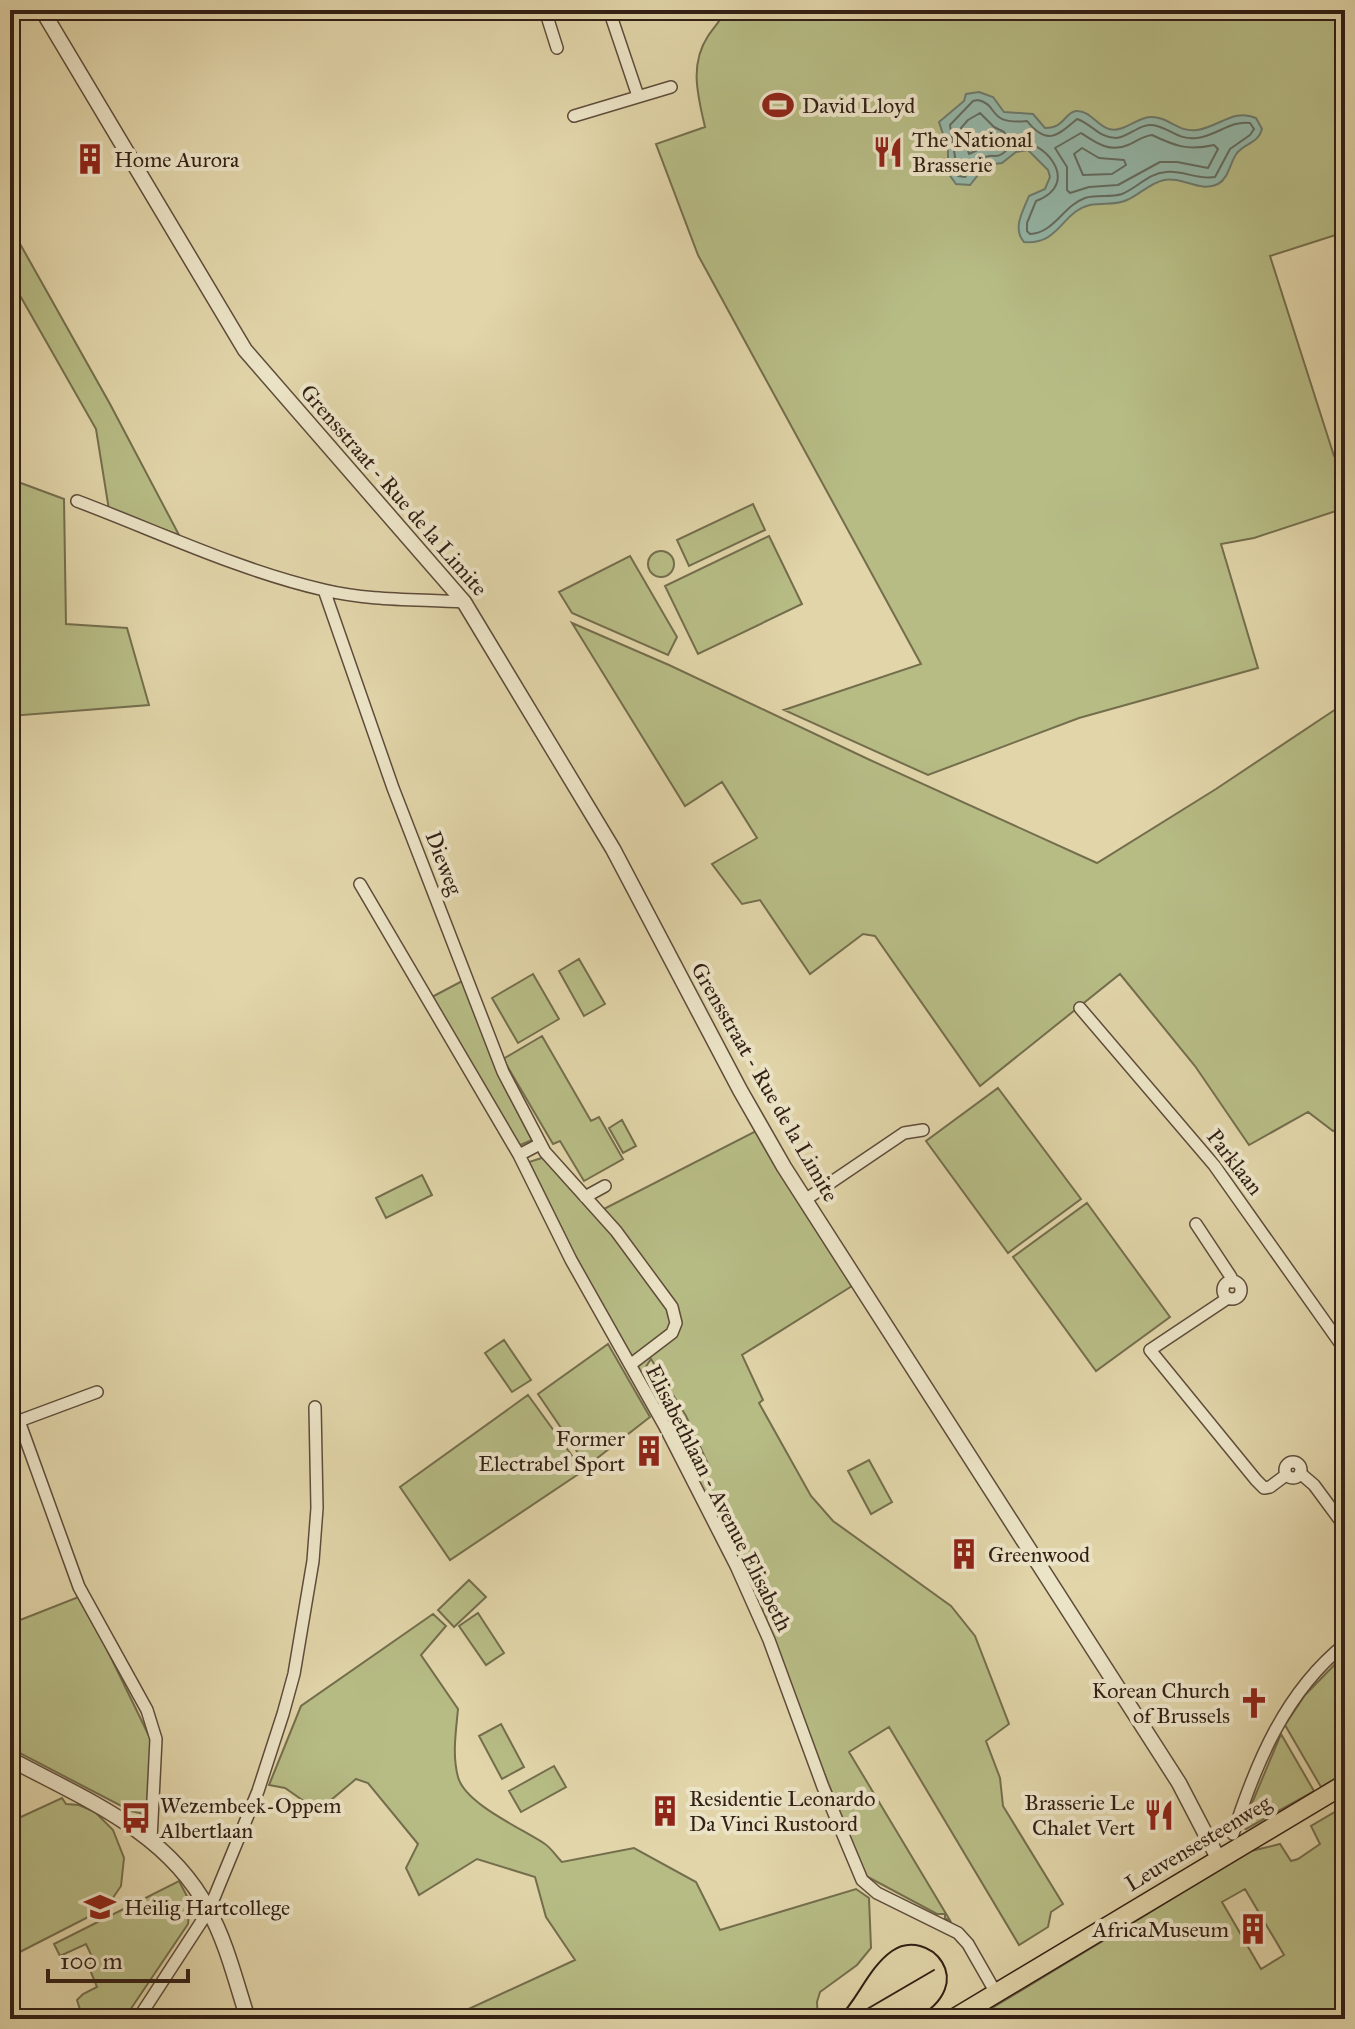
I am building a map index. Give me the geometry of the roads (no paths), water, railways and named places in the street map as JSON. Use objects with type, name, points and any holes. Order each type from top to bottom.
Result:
[{"type":"main road","name":"Leuvensesteenweg","points":[[953,2019],[1345,1784]]},
{"type":"street","points":[[10,18],[23,10]]},
{"type":"street","name":"Grensstraat - Rue de la Limite","points":[[42,10],[245,350],[464,602],[613,849],[740,1090],[805,1200],[1174,1775],[1218,1858]]},
{"type":"street","points":[[545,10],[557,48]]},
{"type":"street","points":[[609,10],[638,96]]},
{"type":"street","points":[[574,116],[671,87]]},
{"type":"street","points":[[77,501],[241,565],[324,590],[394,600],[464,602]]},
{"type":"street","name":"Dieweg","points":[[324,590],[393,788],[496,1056],[540,1144],[633,1252],[663,1292],[674,1313],[675,1326],[668,1338],[630,1365]]},
{"type":"street","name":"Elisabethlaan - Avenue Elisabeth","points":[[360,884],[519,1155],[571,1260],[664,1425],[755,1608],[862,1880],[877,1893],[958,1933],[968,1944],[996,1993]]},
{"type":"street","name":"Parklaan","points":[[1080,1008],[1221,1175],[1345,1350]]},
{"type":"street","points":[[805,1200],[904,1133],[923,1130]]},
{"type":"street","points":[[519,1155],[540,1144]]},
{"type":"street","points":[[585,1197],[605,1186]]},
{"type":"street","points":[[1196,1224],[1231,1277],[1232,1282],[1224,1287],[1228,1298],[1150,1350],[1264,1488],[1286,1475],[1286,1466],[1291,1462],[1299,1465],[1300,1473],[1314,1485],[1345,1527]]},
{"type":"street","points":[[97,1392],[19,1421],[79,1587],[150,1719],[156,1739],[151,1840]]},
{"type":"street","points":[[138,2019],[209,1910],[259,1787],[294,1674],[316,1526],[315,1407]]},
{"type":"street","points":[[1233,1834],[1278,1724],[1308,1681],[1345,1644]]},
{"type":"street","points":[[10,1759],[112,1814],[169,1855],[209,1910],[248,2019]]},
{"type":"water","points":[[979,92],[993,97],[1004,112],[1033,114],[1045,128],[1057,126],[1069,114],[1081,111],[1114,130],[1156,117],[1184,129],[1197,130],[1241,115],[1256,118],[1262,129],[1258,138],[1240,149],[1225,178],[1218,184],[1204,187],[1171,179],[1159,182],[1122,202],[1095,204],[1080,209],[1045,238],[1024,242],[1019,231],[1022,213],[1029,196],[1045,189],[1050,177],[1048,170],[1028,150],[1016,152],[1002,163],[986,165],[970,185],[956,184],[948,173],[948,149],[939,122],[964,101],[966,94]]},
{"type":"tram line","points":[[838,2019],[884,1958],[906,1945],[920,1946],[933,1952],[942,1962],[947,1975],[945,1990],[935,2005],[915,2019]]},
{"type":"tram line","points":[[850,2019],[934,1970]]},
{"type":"place","name":"David Lloyd","points":[[778,105]]},
{"type":"place","name":"The National Brasserie","points":[[888,152]]},
{"type":"place","name":"Home Aurora","points":[[90,159]]},
{"type":"place","name":"Former Electrabel Sport","points":[[649,1451]]},
{"type":"place","name":"Greenwood","points":[[964,1554]]},
{"type":"place","name":"Korean Church of Brussels","points":[[1254,1703]]},
{"type":"place","name":"Residentie Leonardo Da Vinci Rustoord","points":[[665,1811]]},
{"type":"place","name":"Brasserie Le Chalet Vert","points":[[1159,1815]]},
{"type":"place","name":"Wezembeek-Oppem Albertlaan","points":[[136,1818]]},
{"type":"place","name":"Heilig Hartcollege","points":[[100,1907]]},
{"type":"place","name":"AfricaMuseum","points":[[1253,1929]]}]
